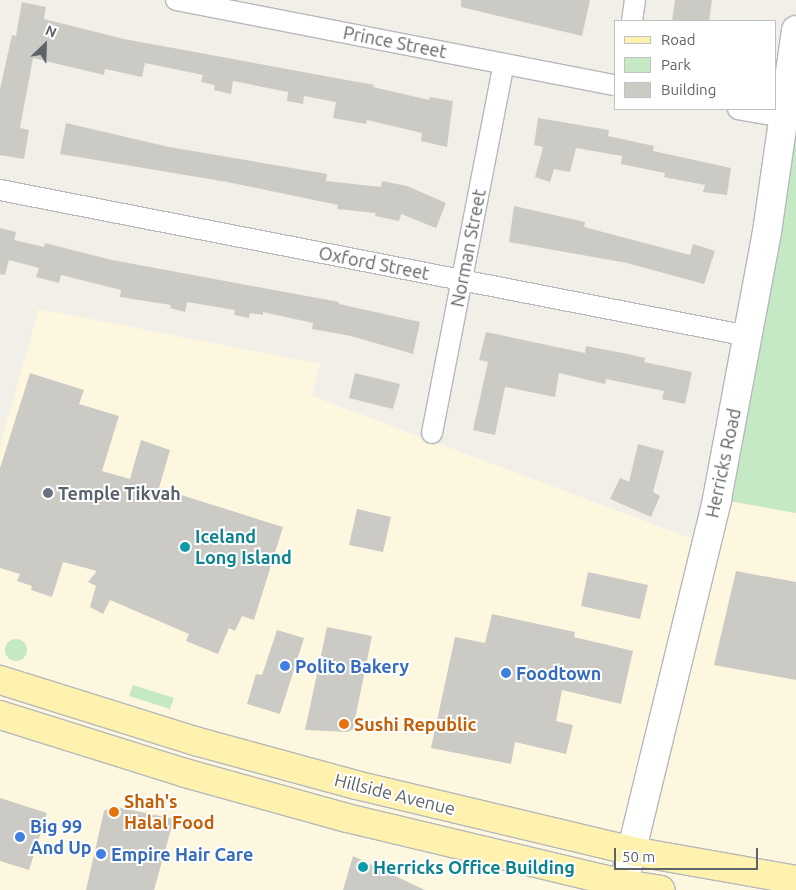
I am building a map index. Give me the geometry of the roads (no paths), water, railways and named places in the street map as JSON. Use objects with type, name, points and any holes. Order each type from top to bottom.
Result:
[{"type":"main road","name":"Herricks Road","points":[[622,887],[717,499],[748,336],[784,118],[796,30]]},
{"type":"main road","name":"Hillside Avenue","points":[[0,680],[195,741],[356,786],[632,852],[796,880]]},
{"type":"main road","name":"Hillside Avenue","points":[[0,716],[186,773],[347,818],[622,887],[660,890]]},
{"type":"street","name":"Prince Street","points":[[176,0],[614,85]]},
{"type":"street","points":[[632,20],[635,0]]},
{"type":"street","name":"Norman Street","points":[[432,433],[504,64]]},
{"type":"street","points":[[743,110],[784,118]]},
{"type":"street","name":"Oxford Street","points":[[0,190],[748,336]]},
{"type":"place","name":"Temple Tikvah","points":[[48,493]]},
{"type":"place","name":"Iceland Long Island","points":[[185,547]]},
{"type":"place","name":"Polito Bakery","points":[[285,666]]},
{"type":"place","name":"Foodtown","points":[[506,673]]},
{"type":"place","name":"Sushi Republic","points":[[344,724]]},
{"type":"place","name":"Shah's Halal Food","points":[[114,812]]},
{"type":"place","name":"Big 99 And Up","points":[[20,837]]},
{"type":"place","name":"Empire Hair Care","points":[[101,854]]},
{"type":"place","name":"Herricks Office Building","points":[[363,867]]}]
